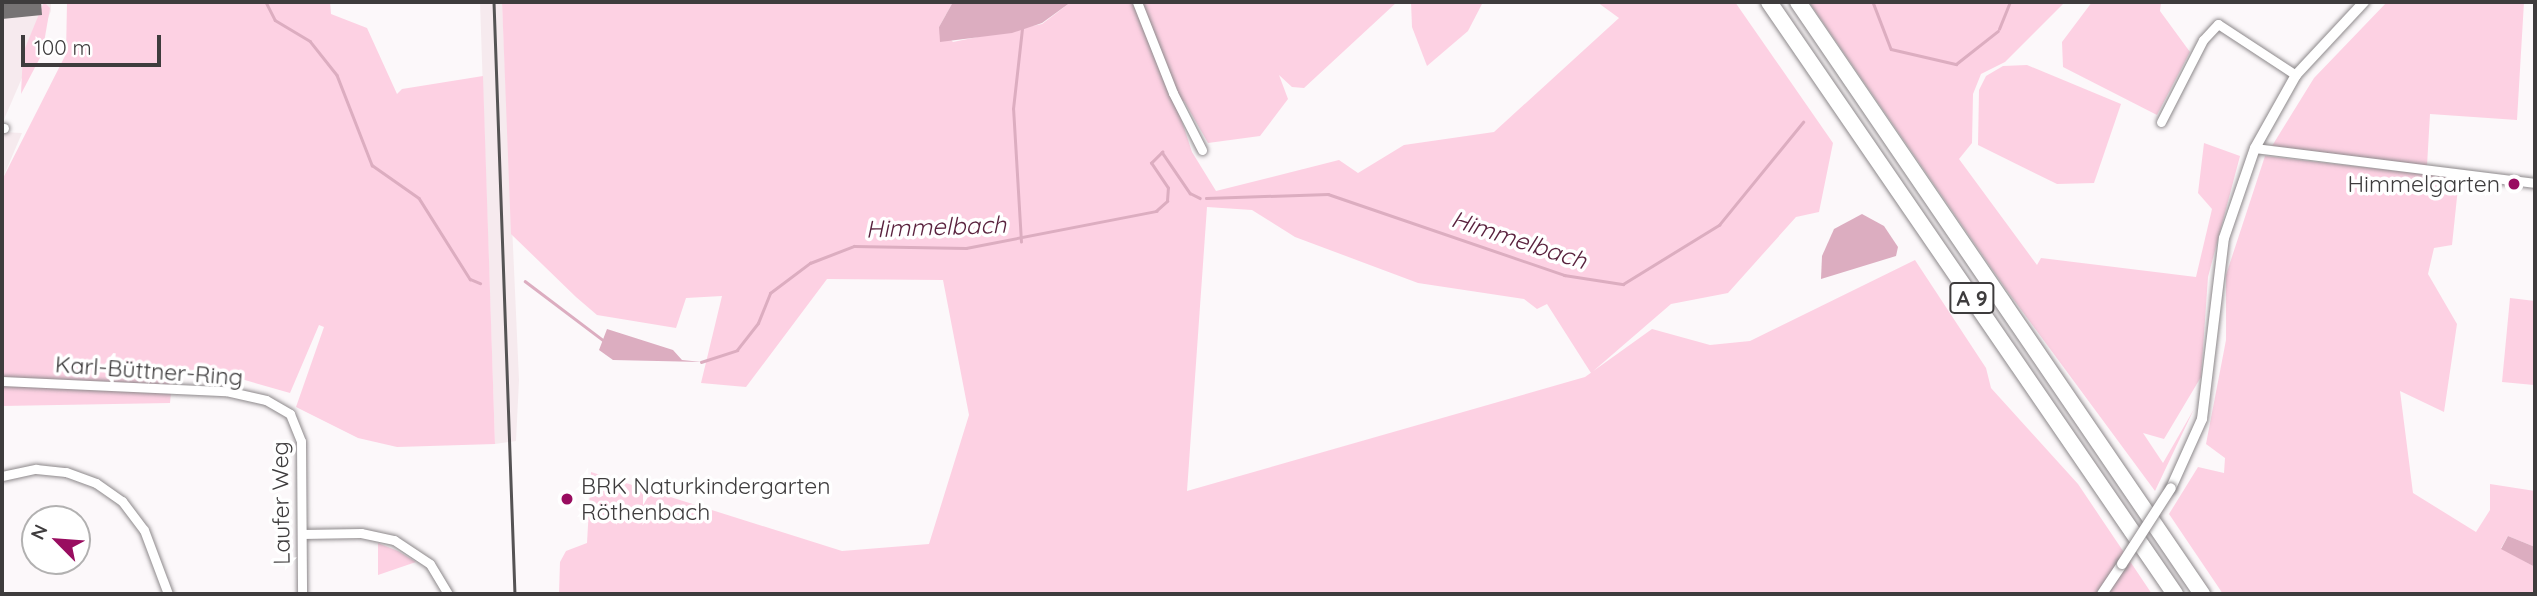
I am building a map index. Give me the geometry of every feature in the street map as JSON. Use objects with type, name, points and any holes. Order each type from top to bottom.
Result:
[{"type":"highway","name":"A 9","points":[[1769,2],[2175,594]]},
{"type":"highway","name":"A 9","points":[[1798,2],[2202,594]]},
{"type":"street","points":[[1137,2],[1172,93],[1202,150]]},
{"type":"street","points":[[2102,594],[2171,488],[2202,419],[2224,239],[2255,148],[2296,75],[2364,2]]},
{"type":"street","points":[[2161,122],[2203,40],[2218,24],[2296,75]]},
{"type":"street","points":[[2255,148],[2535,183]]},
{"type":"street","name":"Karl-Büttner-Ring","points":[[2,381],[226,391],[266,400],[290,414]]},
{"type":"street","name":"Laufer Weg","points":[[290,414],[301,441],[302,594]]},
{"type":"street","points":[[2,476],[36,469],[66,472],[122,501],[144,530],[168,594]]},
{"type":"street","points":[[302,534],[361,533],[394,540],[430,564],[448,594]]},
{"type":"shaded area","points":[[2,2],[51,2],[51,11],[2,124]]},
{"type":"shaded area","points":[[44,2],[50,8],[42,54],[21,94],[23,53]]},
{"type":"shaded area","points":[[67,2],[330,2],[331,14],[367,28],[397,94],[402,89],[483,76],[495,444],[397,447],[358,438],[296,407],[324,327],[319,325],[290,393],[231,376],[173,371],[170,403],[2,406],[2,180],[66,54]]},
{"type":"shaded area","points":[[480,2],[502,2],[519,380],[516,441],[495,444]]},
{"type":"shaded area","points":[[502,2],[953,2],[939,27],[953,42],[1042,24],[1071,2],[1397,2],[1304,88],[1292,87],[1279,75],[1288,99],[1260,136],[1208,143],[1184,101],[1176,103],[1192,152],[1216,191],[1339,160],[1358,173],[1404,145],[1494,132],[1619,18],[1597,2],[1735,2],[1833,143],[1819,212],[1796,217],[1728,293],[1671,304],[1593,371],[1652,329],[1710,345],[1750,341],[1915,260],[1986,368],[1991,388],[2078,484],[2152,594],[559,594],[560,562],[566,551],[587,543],[591,472],[842,551],[929,544],[969,415],[943,280],[827,279],[746,387],[701,383],[722,296],[686,298],[676,328],[597,315],[576,297],[511,234]],"holes":[[[1207,207],[1252,210],[1295,237],[1418,283],[1524,299],[1537,309],[1547,304],[1591,373],[1585,377],[1187,491]]]},
{"type":"shaded area","points":[[953,2],[1071,2],[1042,23],[1012,33],[940,42],[939,27]]},
{"type":"shaded area","points":[[1411,2],[1483,2],[1468,31],[1427,66],[1412,27]]},
{"type":"shaded area","points":[[1809,2],[2065,2],[2005,62],[1981,74],[1973,94],[1972,143],[1959,159],[2037,265],[2041,258],[2196,277],[2212,209],[2198,193],[2204,143],[2240,156],[2208,277],[2201,377],[2164,439],[2143,433],[2163,463],[2194,409],[2155,491],[2005,288]]},
{"type":"shaded area","points":[[2092,2],[2161,2],[2160,11],[2190,52],[2157,115],[2063,67],[2062,42]]},
{"type":"shaded area","points":[[2387,2],[2524,2],[2517,120],[2430,114],[2427,166],[2272,146],[2314,78]]},
{"type":"shaded area","points":[[2027,65],[2121,104],[2094,183],[2057,184],[1978,145],[1979,90],[1986,76],[2003,66]]},
{"type":"shaded area","points":[[2,132],[22,133],[2,180]]},
{"type":"shaded area","points":[[2265,156],[2459,178],[2452,245],[2434,248],[2428,274],[2457,324],[2444,412],[2400,391],[2413,493],[2476,532],[2490,510],[2490,484],[2535,491],[2535,547],[2508,536],[2501,548],[2535,567],[2535,594],[2223,594],[2169,514],[2198,467],[2224,473],[2225,458],[2206,444],[2226,340],[2226,275]]},
{"type":"shaded area","points":[[1862,214],[1884,226],[1898,247],[1896,256],[1821,279],[1822,256],[1834,229]]},
{"type":"shaded area","points":[[2510,298],[2535,301],[2534,385],[2502,382]]},
{"type":"shaded area","points":[[607,329],[673,350],[682,360],[702,362],[613,360],[599,350]]},
{"type":"shaded area","points":[[2508,536],[2535,547],[2535,567],[2501,549]]},
{"type":"shaded area","points":[[378,543],[398,551],[416,562],[378,575]]},
{"type":"building","points":[[2,2],[41,2],[42,15],[2,19]]},
{"type":"waterway","name":"Himmelbach","points":[[266,2],[275,20],[310,41],[337,75],[372,165],[419,198],[470,279],[480,283]]},
{"type":"waterway","name":"Himmelbach","points":[[1873,2],[1891,49],[1956,64],[1998,31]]},
{"type":"waterway","name":"Himmelbach","points":[[1999,29],[2010,2]]},
{"type":"waterway","points":[[1021,242],[1013,109],[1022,29]]},
{"type":"waterway","name":"Himmelbach","points":[[1206,198],[1328,194],[1564,275],[1623,284],[1719,225],[1803,122]]},
{"type":"waterway","name":"Himmelbach","points":[[701,362],[737,350],[758,323],[770,293],[810,263],[854,246],[966,248],[1156,211],[1167,201],[1168,188],[1151,163],[1162,152],[1190,193],[1200,198]]},
{"type":"waterway","name":"Himmelbach","points":[[525,281],[603,340]]},
{"type":"railway","points":[[494,2],[515,594]]},
{"type":"place","name":"Himmelgarten","points":[[2514,184]]},
{"type":"place","name":"BRK Naturkindergarten Röthenbach","points":[[567,499]]}]
